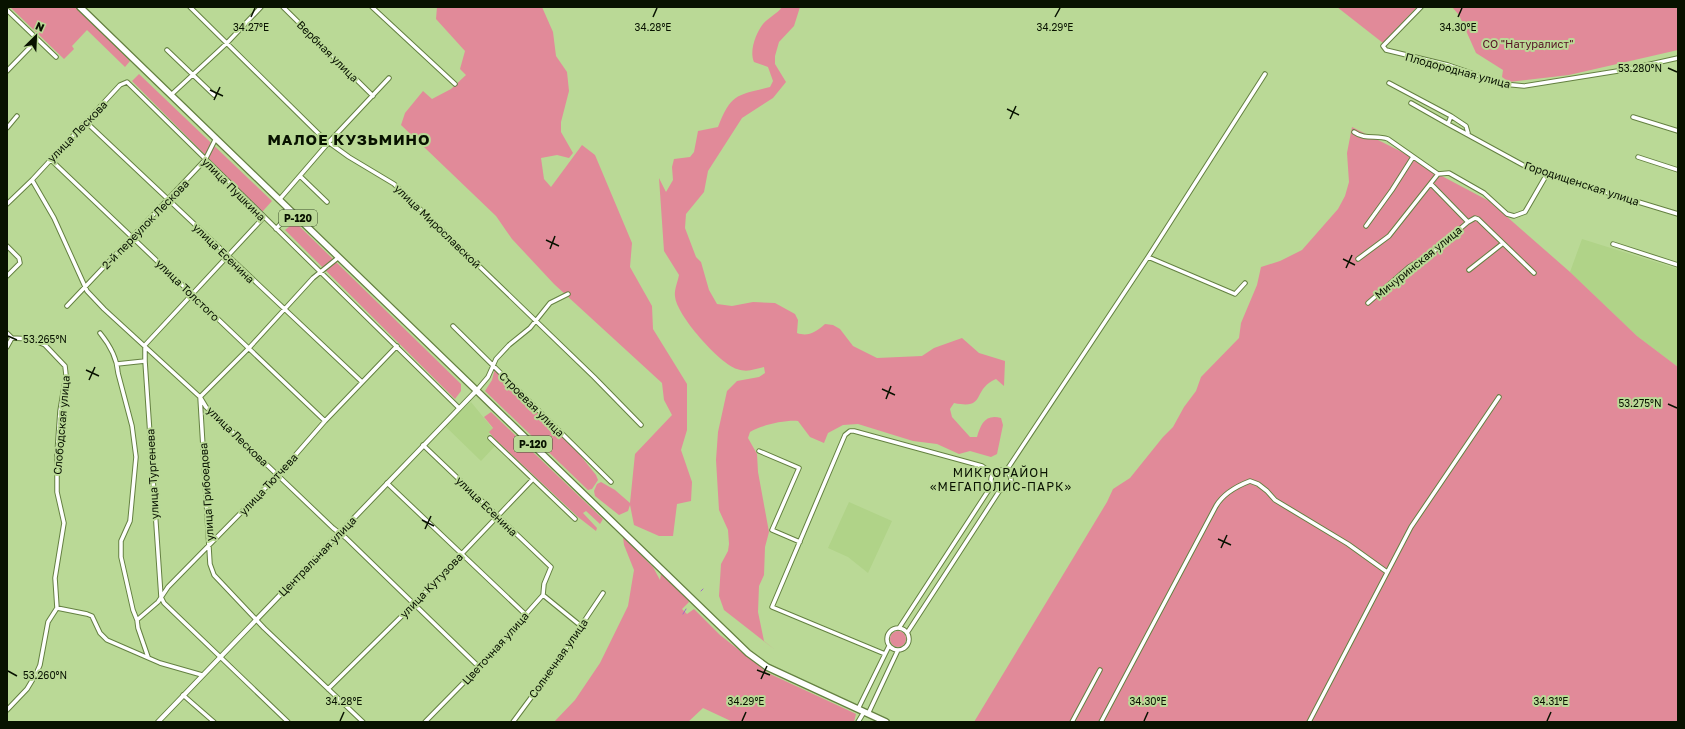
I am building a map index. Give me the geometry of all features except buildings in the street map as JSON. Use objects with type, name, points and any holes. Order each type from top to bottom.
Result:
[{"type":"main road","name":"Р-120","points":[[80,7],[172,94],[279,200],[748,653],[767,667],[886,722]]},
{"type":"street","name":"улица Мирославской","points":[[190,7],[309,125],[349,157],[394,184],[641,425]]},
{"type":"street","points":[[172,94],[227,43],[261,7]]},
{"type":"street","name":"Вербная улица","points":[[283,7],[373,96]]},
{"type":"street","points":[[372,7],[455,84]]},
{"type":"street","name":"Плодородная улица","points":[[1421,7],[1383,46],[1389,51],[1448,65],[1503,84],[1524,86],[1624,70],[1678,58]]},
{"type":"street","points":[[7,10],[56,57]]},
{"type":"street","points":[[7,71],[37,40]]},
{"type":"street","points":[[167,50],[214,95]]},
{"type":"street","points":[[1006,471],[1148,257],[1265,74]]},
{"type":"street","points":[[279,200],[329,142],[389,78]]},
{"type":"street","name":"улица Пушкина","points":[[123,84],[127,82],[263,218],[322,273],[459,408]]},
{"type":"street","name":"Городищенская улица","points":[[1389,83],[1451,116],[1466,126],[1468,133]]},
{"type":"street","name":"улица Лескова","points":[[7,203],[32,180],[50,159],[123,84]]},
{"type":"street","name":"Городищенская улица","points":[[1411,103],[1448,124],[1468,133],[1523,165],[1547,174],[1678,214]]},
{"type":"street","points":[[7,128],[17,116]]},
{"type":"street","points":[[1448,124],[1451,116]]},
{"type":"street","points":[[1633,116],[1678,131]]},
{"type":"street","name":"улица Есенина","points":[[86,122],[284,311],[362,382]]},
{"type":"street","points":[[1354,132],[1363,137],[1379,137],[1388,140],[1438,174],[1449,173],[1484,193],[1507,214],[1514,216],[1525,212],[1547,174]]},
{"type":"street","name":"2-й переулок Лескова","points":[[67,306],[84,286],[133,238],[205,160],[216,138]]},
{"type":"street","points":[[1366,226],[1392,190],[1413,157]]},
{"type":"street","points":[[1638,157],[1678,170]]},
{"type":"street","name":"улица Толстого","points":[[50,159],[325,421]]},
{"type":"street","points":[[1358,259],[1389,236],[1438,174]]},
{"type":"street","points":[[300,176],[327,202]]},
{"type":"street","name":"улица Лескова","points":[[32,180],[54,218],[84,286],[104,309],[200,397],[220,420],[479,667]]},
{"type":"street","points":[[1431,184],[1468,222],[1475,218],[1478,219],[1502,244],[1534,273]]},
{"type":"street","points":[[284,220],[284,213],[288,208]]},
{"type":"street","points":[[276,229],[284,220],[298,217]]},
{"type":"street","points":[[145,345],[263,218]]},
{"type":"street","name":"Мичуринская улица","points":[[1368,303],[1409,267],[1432,254],[1468,222]]},
{"type":"street","points":[[1469,270],[1502,244]]},
{"type":"street","points":[[1613,244],[1678,265]]},
{"type":"street","points":[[7,246],[19,258],[20,263],[7,276]]},
{"type":"street","points":[[200,397],[249,348],[313,278],[322,273],[338,257]]},
{"type":"street","points":[[1148,257],[1235,294],[1245,283]]},
{"type":"street","points":[[477,390],[488,377],[496,359],[509,345],[530,328],[550,303],[568,294]]},
{"type":"street","name":"Строевая улица","points":[[453,326],[611,482]]},
{"type":"street","points":[[7,333],[12,338],[7,347]]},
{"type":"street","points":[[100,333],[107,342],[117,364],[132,426],[136,457],[130,521],[123,535],[121,557],[132,610],[137,620],[148,657]]},
{"type":"street","name":"Слободская улица","points":[[12,338],[31,339],[45,345],[65,366],[66,375],[60,411],[57,454],[57,492],[64,523],[55,578],[57,608]]},
{"type":"street","name":"улица Тургенева","points":[[145,345],[161,597]]},
{"type":"street","name":"улица Тютчева","points":[[137,620],[158,602],[210,544],[278,475],[325,421],[397,346]]},
{"type":"street","points":[[117,364],[145,361]]},
{"type":"street","name":"Центральная улица","points":[[158,722],[183,694],[477,390]]},
{"type":"street","name":"улица Грибоедова","points":[[200,397],[210,564],[214,575],[363,722]]},
{"type":"street","points":[[1309,722],[1411,527],[1499,397]]},
{"type":"street","points":[[885,654],[772,607],[845,435],[850,431],[982,466],[993,474]]},
{"type":"street","points":[[490,438],[575,519]]},
{"type":"street","name":"улица Есенина","points":[[423,445],[551,566],[544,584],[543,595]]},
{"type":"street","points":[[759,451],[799,468],[772,530],[800,542]]},
{"type":"street","points":[[858,722],[898,650],[907,644],[907,634],[1000,490],[1007,488],[1011,483],[1011,478],[1006,471],[999,470],[993,474],[991,479],[992,485],[899,628],[891,630],[888,634],[887,638],[889,646],[863,712]]},
{"type":"street","name":"улица Кутузова","points":[[328,689],[414,604],[533,479]]},
{"type":"street","points":[[1101,722],[1220,499],[1241,484],[1250,481],[1258,484],[1275,500],[1348,544],[1388,572]]},
{"type":"street","points":[[387,483],[525,614]]},
{"type":"street","points":[[992,485],[1000,490]]},
{"type":"street","name":"Солнечная улица","points":[[513,722],[603,594]]},
{"type":"street","points":[[543,595],[581,626]]},
{"type":"street","name":"Цветочная улица","points":[[425,722],[479,667],[543,595]]},
{"type":"street","points":[[161,597],[164,603],[288,722]]},
{"type":"street","points":[[7,710],[27,689],[36,674],[40,665],[48,622],[57,608],[92,616],[100,633],[107,640],[160,663],[202,675]]},
{"type":"street","points":[[899,628],[907,634]]},
{"type":"street","points":[[889,646],[898,650]]},
{"type":"street","points":[[1072,722],[1100,670]]},
{"type":"street","points":[[183,694],[214,722]]},
{"type":"shaded area","points":[[1582,239],[1678,269],[1678,367],[1637,336],[1570,272]]},
{"type":"shaded area","points":[[471,402],[493,429],[486,438],[495,446],[481,461],[445,426]]},
{"type":"shaded area","points":[[849,502],[892,521],[868,573],[848,557],[828,548]]},
{"type":"green space","points":[[10,7],[75,7],[130,61],[125,67],[87,30],[72,46],[74,49],[64,59]]},
{"type":"green space","points":[[437,7],[542,7],[553,32],[556,56],[567,72],[569,91],[561,122],[561,132],[573,153],[569,158],[557,155],[541,158],[544,179],[551,187],[582,145],[595,155],[632,243],[630,267],[652,306],[653,329],[687,384],[687,430],[681,450],[692,482],[691,501],[677,504],[673,536],[659,536],[634,525],[630,505],[628,511],[619,515],[595,496],[594,491],[597,484],[601,482],[615,490],[630,503],[635,454],[672,415],[664,400],[662,383],[554,284],[512,239],[496,216],[401,125],[405,113],[423,91],[432,99],[451,89],[466,75],[460,69],[465,51],[436,19]]},
{"type":"green space","points":[[782,7],[800,7],[794,26],[779,42],[775,56],[775,64],[786,82],[773,98],[742,118],[708,171],[704,192],[686,214],[685,228],[696,257],[701,262],[709,290],[717,304],[732,306],[753,302],[775,303],[795,314],[798,320],[797,333],[808,334],[825,324],[833,325],[840,329],[853,346],[877,358],[922,356],[934,348],[962,338],[979,353],[1005,361],[1004,386],[996,379],[988,383],[978,398],[971,404],[954,403],[950,409],[952,417],[970,437],[977,437],[982,424],[987,419],[991,417],[1001,418],[1003,425],[997,454],[991,457],[970,451],[959,454],[937,444],[913,441],[858,424],[843,425],[828,433],[824,443],[810,437],[798,421],[786,421],[761,427],[750,432],[748,438],[757,454],[758,472],[769,532],[765,547],[764,575],[759,586],[758,612],[764,641],[774,649],[724,610],[719,596],[721,564],[728,551],[729,544],[728,530],[719,510],[716,460],[718,432],[727,391],[737,381],[759,377],[765,373],[764,367],[744,371],[729,365],[710,349],[683,315],[677,304],[675,296],[679,275],[664,251],[659,178],[666,192],[673,180],[672,167],[674,159],[690,157],[694,152],[698,131],[718,127],[727,108],[737,97],[770,87],[773,81],[768,67],[754,62],[752,53],[756,37],[763,24]]},
{"type":"green space","points":[[1337,7],[1417,7],[1383,43]]},
{"type":"green space","name":"СО \"Натуралист\"","points":[[1452,7],[1678,7],[1678,50],[1569,75],[1509,82],[1502,77],[1503,70],[1476,53],[1459,15]]},
{"type":"green space","points":[[139,74],[272,201],[262,212],[132,81]]},
{"type":"green space","points":[[1352,127],[1412,157],[1438,174],[1489,201],[1570,272],[1637,336],[1678,367],[1678,722],[974,722],[1107,502],[1113,489],[1130,478],[1173,427],[1184,407],[1196,391],[1201,377],[1239,338],[1241,323],[1257,285],[1261,267],[1280,261],[1302,250],[1338,209],[1345,196],[1349,182],[1347,153]]},
{"type":"green space","points":[[295,222],[461,384],[461,391],[455,399],[285,230]]},
{"type":"green space","points":[[495,368],[572,445],[596,475],[598,480],[592,489],[588,490],[485,391],[492,380]]},
{"type":"green space","points":[[491,412],[603,519],[600,524],[586,511],[583,513],[597,528],[596,531],[578,517],[494,438],[489,432],[493,428],[484,417]]},
{"type":"green space","points":[[623,537],[653,567],[660,580],[661,574],[663,574],[688,599],[689,602],[682,609],[687,614],[694,609],[720,635],[768,673],[856,714],[854,722],[733,722],[703,708],[688,722],[554,722],[575,700],[600,663],[628,606],[634,570],[624,545]]},
{"type":"green space","points":[[895,631],[901,631],[906,636],[904,645],[901,647],[895,647],[890,642],[890,636]]},
{"type":"waterway","points":[[683,614],[686,609]]},
{"type":"district","name":"МАЛОЕ КУЗЬМИНО","points":[[349,139]]},
{"type":"district","name":"МИКРОРАЙОН «МЕГАПОЛИС-ПАРК»","points":[[1001,479]]}]
